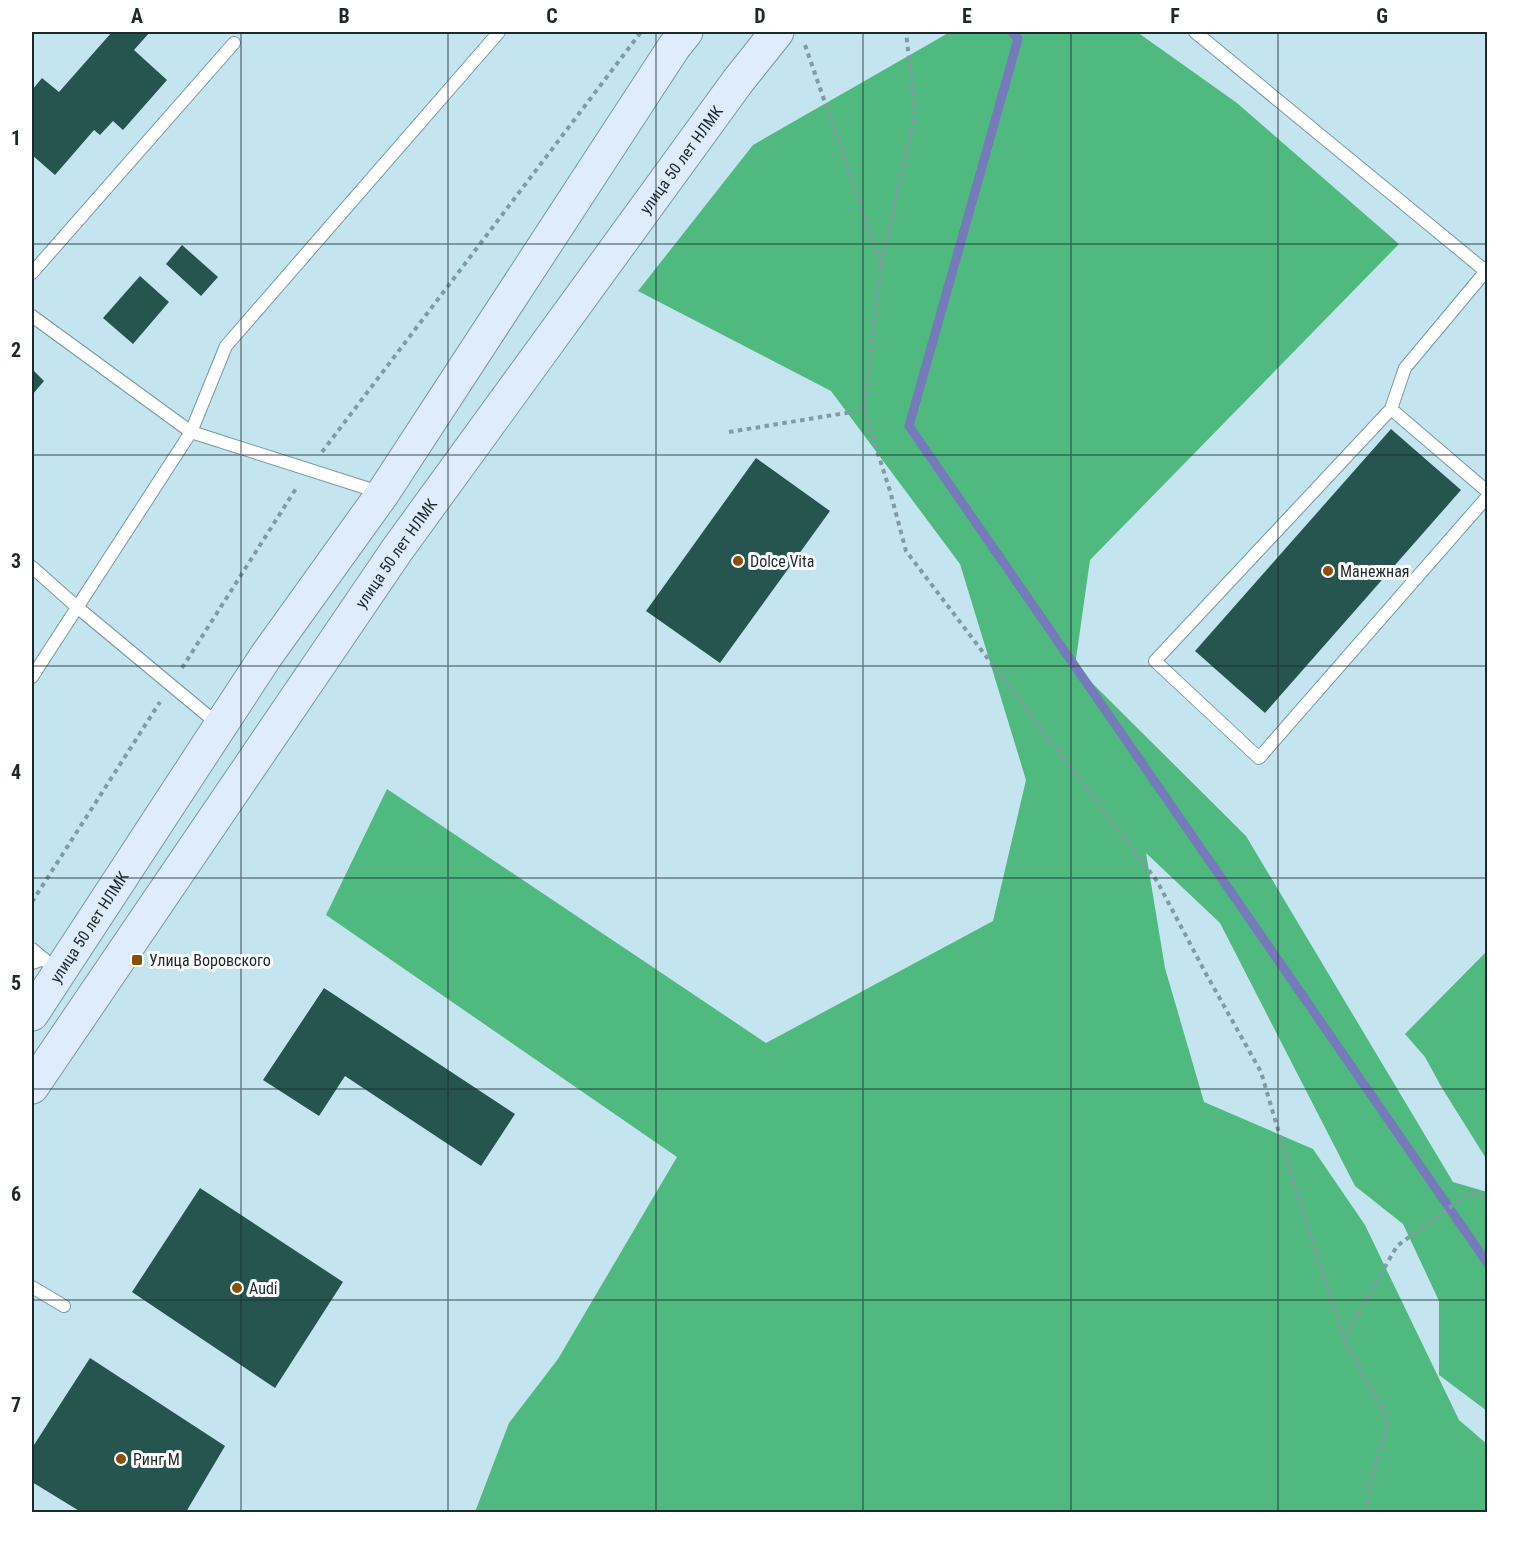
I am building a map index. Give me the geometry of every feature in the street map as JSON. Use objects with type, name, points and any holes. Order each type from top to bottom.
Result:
[{"type":"main road","name":"улица 50 лет НЛМК","points":[[32,1014],[45,965],[383,493],[686,32]]},
{"type":"main road","name":"улица 50 лет НЛМК","points":[[32,1087],[397,550],[738,81],[790,35]]},
{"type":"lane","points":[[32,677],[191,432],[226,346],[499,32]]},
{"type":"lane","points":[[1195,32],[1487,272],[1405,368],[1391,409],[1155,661],[1259,758],[1488,494],[1391,409]]},
{"type":"lane","points":[[32,273],[234,43]]},
{"type":"lane","points":[[32,316],[191,432],[383,493]]},
{"type":"lane","points":[[32,567],[219,725]]},
{"type":"lane","points":[[32,949],[45,965]]},
{"type":"lane","points":[[32,1287],[64,1306]]},
{"type":"path","points":[[178,673],[308,469],[640,32]]},
{"type":"path","points":[[906,32],[915,112],[881,264],[864,410],[906,551],[1157,881],[1262,1072],[1295,1187],[1344,1339],[1389,1422],[1369,1487],[1367,1512]]},
{"type":"path","points":[[790,35],[881,264]]},
{"type":"path","points":[[729,432],[864,410]]},
{"type":"path","points":[[32,902],[160,701]]},
{"type":"path","points":[[1344,1339],[1396,1246],[1471,1192],[1488,1199]]},
{"type":"green space","points":[[950,32],[1137,32],[1237,103],[1399,244],[1090,560],[1075,666],[1246,836],[1453,1182],[1487,1192],[1487,1411],[1439,1375],[1439,1301],[1403,1224],[1355,1186],[1220,923],[1146,853],[1165,968],[1204,1102],[1313,1149],[1365,1225],[1459,1420],[1487,1444],[1487,1512],[475,1512],[509,1423],[558,1359],[677,1157],[326,915],[387,789],[766,1043],[993,921],[1026,780],[960,564],[831,391],[638,291],[753,145]]},
{"type":"green space","points":[[1487,951],[1487,1160],[1425,1057],[1405,1034]]},
{"type":"building","points":[[112,32],[150,32],[134,50],[167,80],[123,130],[113,121],[100,135],[94,130],[55,175],[32,155],[32,90],[42,78],[59,92]]},
{"type":"building","points":[[182,245],[218,277],[201,296],[166,264]]},
{"type":"building","points":[[140,276],[169,302],[133,344],[103,318]]},
{"type":"building","points":[[32,369],[44,381],[32,395]]},
{"type":"building","name":"Манежная","points":[[1391,429],[1461,490],[1265,713],[1195,651]]},
{"type":"building","points":[[756,458],[830,511],[720,663],[646,611]]},
{"type":"building","points":[[324,988],[515,1114],[481,1166],[345,1076],[319,1116],[263,1080]]},
{"type":"building","points":[[200,1188],[343,1282],[275,1388],[132,1292]]},
{"type":"building","points":[[90,1358],[225,1446],[186,1512],[81,1512],[32,1482],[32,1448]]},
{"type":"waterway","points":[[1012,32],[1018,39],[909,426],[1488,1264]]},
{"type":"place","name":"Dolce Vita","points":[[738,561]]},
{"type":"place","name":"Манежная","points":[[1328,571]]},
{"type":"place","name":"Улица Воровского","points":[[137,960]]},
{"type":"place","name":"Audi","points":[[237,1288]]},
{"type":"place","name":"Ринг М","points":[[121,1459]]}]
